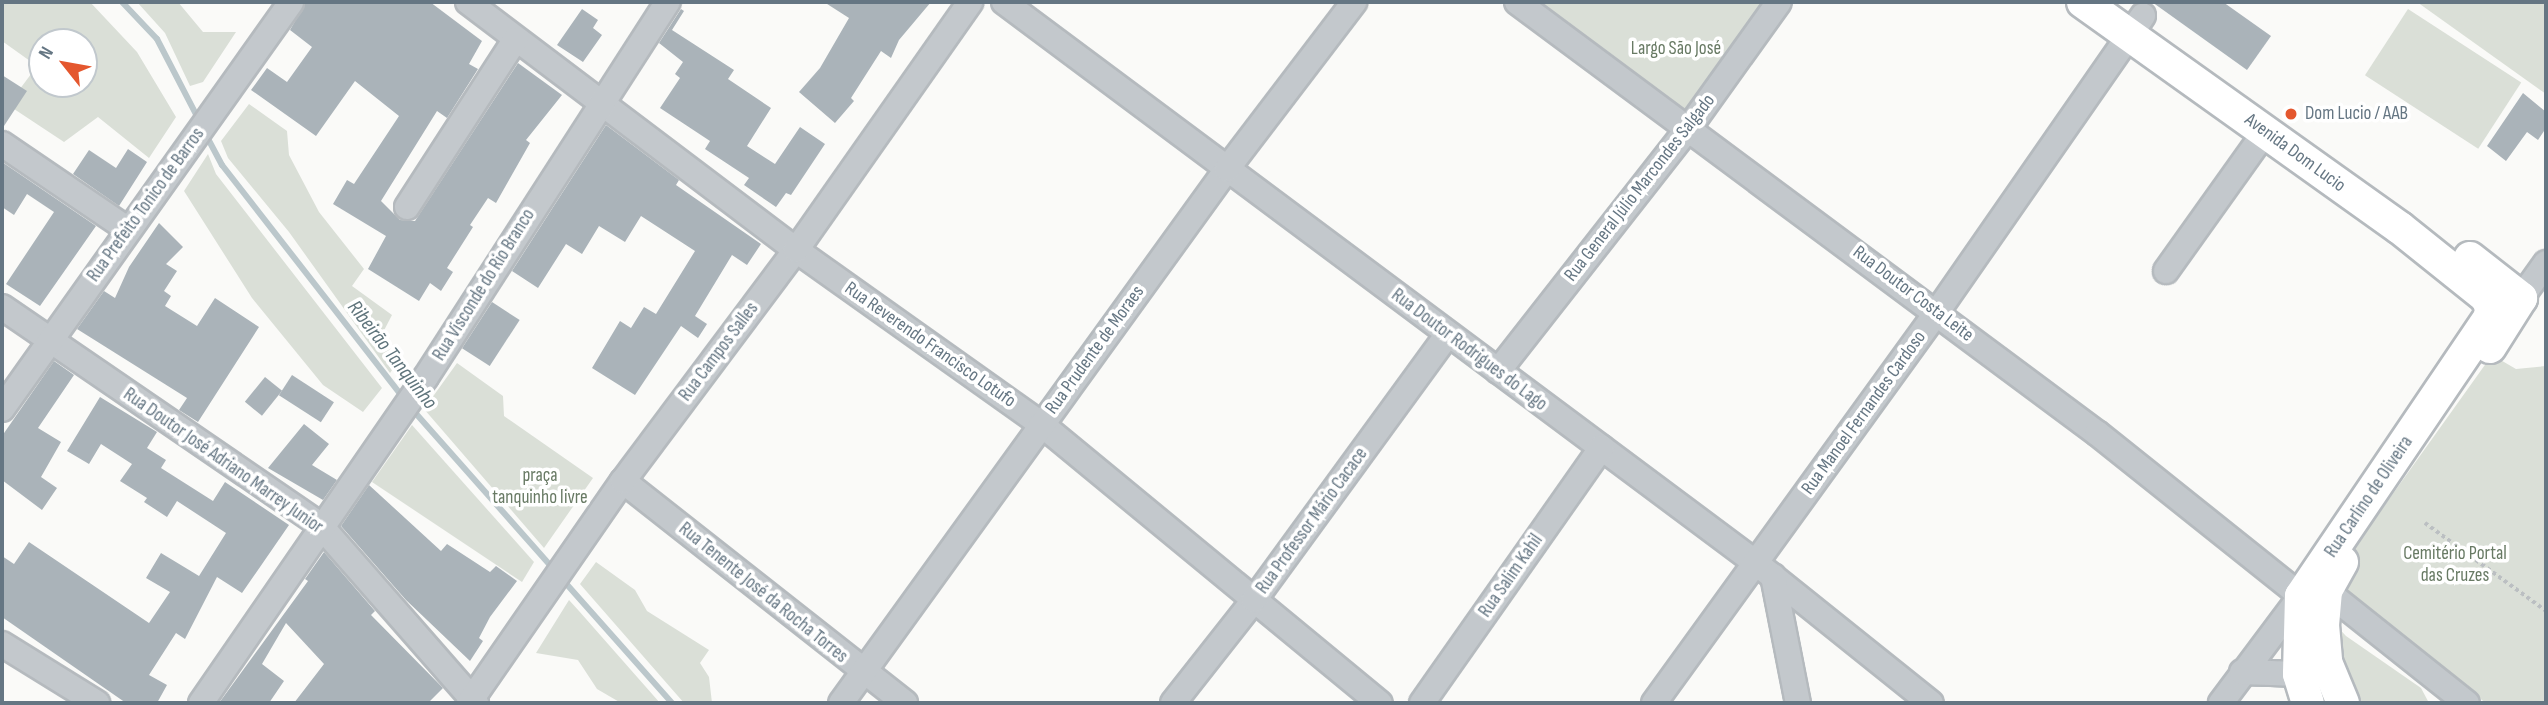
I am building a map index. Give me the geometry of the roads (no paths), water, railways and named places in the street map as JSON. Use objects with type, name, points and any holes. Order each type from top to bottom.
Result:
[{"type":"main road","name":"Avenida Dom Lucio","points":[[2083,2],[2132,17],[2404,206],[2521,298]]},
{"type":"main road","name":"Avenida Dom Lucio","points":[[2132,17],[2265,132],[2400,228],[2486,297],[2490,317]]},
{"type":"main road","name":"Rua Carlino de Oliveira","points":[[2314,593],[2350,548],[2521,298]]},
{"type":"main road","name":"Rua Carlino de Oliveira","points":[[2314,593],[2490,317]]},
{"type":"main road","points":[[2304,689],[2314,593]]},
{"type":"main road","points":[[2314,593],[2326,662],[2343,703]]},
{"type":"street","name":"Rua Reverendo Francisco Lotufo","points":[[468,2],[796,250],[1041,424],[1380,703]]},
{"type":"street","name":"Rua Visconde do Rio Branco","points":[[201,703],[320,525],[426,377],[668,2]]},
{"type":"street","name":"Rua Campos Salles","points":[[472,702],[623,481],[796,250],[970,2]]},
{"type":"street","name":"Rua Doutor Rodrigues do Lago","points":[[1004,2],[1765,570],[1931,703]]},
{"type":"street","name":"Rua Prudente de Moraes","points":[[841,703],[1227,169],[1354,2]]},
{"type":"street","name":"Rua Doutor Costa Leite","points":[[1517,2],[2314,593],[2467,703]]},
{"type":"street","name":"Rua General Júlio Marcondes Salgado","points":[[1498,371],[1688,129],[1779,2]]},
{"type":"street","name":"Rua Prefeito Tonico de Barros","points":[[2,409],[127,229],[222,102],[289,3]]},
{"type":"street","name":"Rua Manoel Fernandes Cardoso","points":[[1654,703],[1765,570],[2132,17]]},
{"type":"street","points":[[407,207],[515,40]]},
{"type":"street","points":[[2166,271],[2265,132]]},
{"type":"street","points":[[2,144],[127,229]]},
{"type":"street","name":"Rua Carlino de Oliveira","points":[[2521,298],[2546,263]]},
{"type":"street","name":"Rua Doutor José Adriano Marrey Junior","points":[[2,307],[320,525],[472,702]]},
{"type":"street","name":"Rua Professor Mário Cacace","points":[[1173,703],[1254,600],[1448,334]]},
{"type":"street","name":"Rua Salim Kahil","points":[[1422,703],[1601,448]]},
{"type":"street","name":"Rua Tenente José da Rocha Torres","points":[[623,481],[862,672],[905,703]]},
{"type":"street","points":[[1765,570],[1798,703]]},
{"type":"street","name":"Rua Carlino de Oliveira","points":[[2221,703],[2242,672],[2314,593]]},
{"type":"street","points":[[2,643],[97,703]]},
{"type":"street","points":[[2242,672],[2304,689]]},
{"type":"street","name":"Rua Doutor Costa Leite","points":[[2431,678],[2441,703]]},
{"type":"waterway","name":"Ribeirão Tanquinho","points":[[122,2],[157,39],[200,122]]},
{"type":"waterway","name":"Ribeirão Tanquinho","points":[[206,135],[222,165],[405,400]]},
{"type":"waterway","name":"Ribeirão Tanquinho","points":[[411,408],[555,571]]},
{"type":"waterway","name":"Ribeirão Tanquinho","points":[[562,579],[672,703]]},
{"type":"place","name":"Dom Lucio / AAB","points":[[2291,114]]},
{"type":"park label","name":"Largo São José","points":[[1676,49]]},
{"type":"park label","name":"praça tanquinho livre","points":[[540,487]]},
{"type":"park label","name":"Cemitério Portal das Cruzes","points":[[2455,565]]}]
